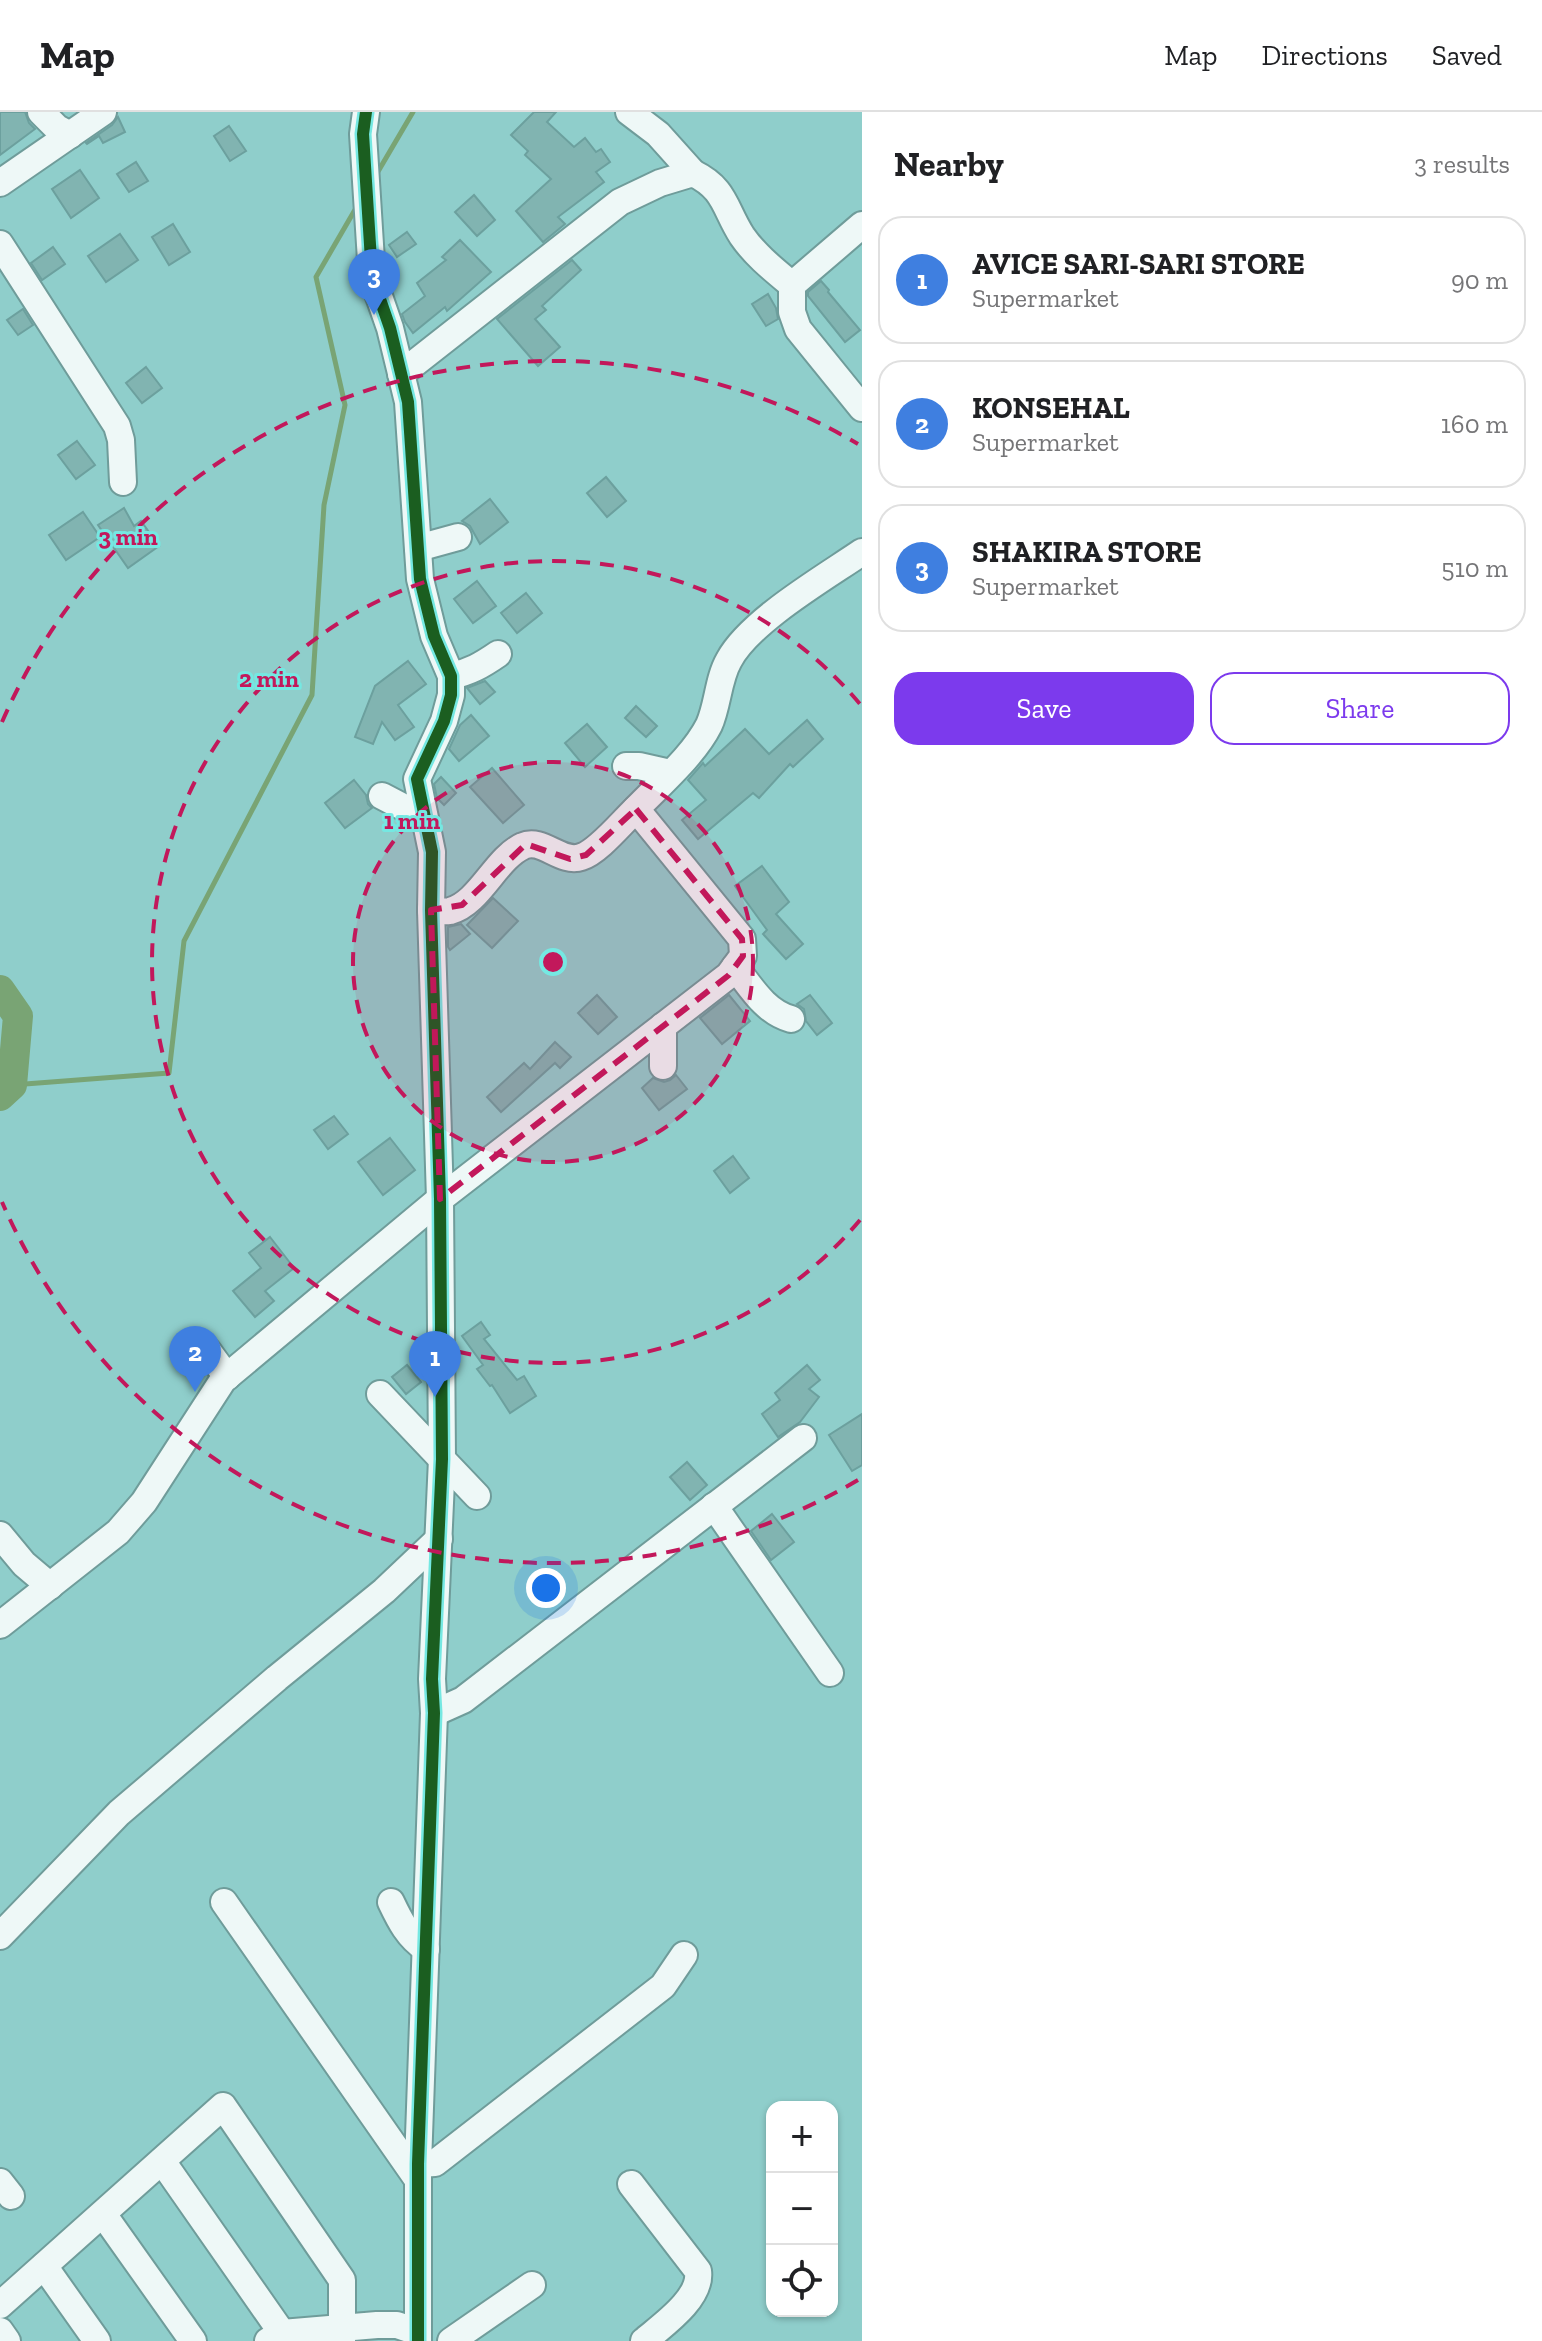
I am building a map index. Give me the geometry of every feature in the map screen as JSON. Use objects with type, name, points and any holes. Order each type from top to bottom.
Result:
[{"type":"street","points":[[41,112],[57,128],[70,135]]},
{"type":"street","points":[[0,183],[103,112]]},
{"type":"street","points":[[162,2161],[275,2337],[341,2334],[397,2325],[418,2336],[418,2172],[434,1713],[432,1679],[442,1459],[432,852],[417,779],[444,721],[451,695],[451,676],[434,636],[420,579],[408,402],[390,328],[372,276],[363,134],[366,112]]},
{"type":"street","points":[[629,112],[658,134],[693,173],[707,179],[718,189],[743,237],[764,261],[792,285]]},
{"type":"street","points":[[401,374],[620,202],[660,183],[693,173]]},
{"type":"street","points":[[862,225],[792,285],[792,312],[798,329],[862,408]]},
{"type":"street","points":[[0,244],[117,426],[121,440],[123,482]]},
{"type":"street","points":[[418,548],[458,537]]},
{"type":"street","points":[[431,910],[448,911],[462,905],[515,850],[526,844],[539,845],[570,859],[586,855],[636,809],[695,746],[709,724],[728,660],[747,637],[766,618],[862,552]]},
{"type":"street","points":[[451,676],[467,673],[498,654]]},
{"type":"street","points":[[626,766],[670,773]]},
{"type":"street","points":[[382,796],[424,818]]},
{"type":"street","points":[[0,1625],[118,1532],[144,1502],[206,1404],[227,1377],[440,1199],[729,975],[743,956],[742,939],[636,809]]},
{"type":"street","points":[[735,967],[765,1004],[779,1016],[791,1019]]},
{"type":"street","points":[[663,1026],[663,1066]]},
{"type":"street","points":[[208,1351],[227,1377]]},
{"type":"street","points":[[380,1394],[477,1496]]},
{"type":"street","points":[[434,1713],[463,1700],[803,1438]]},
{"type":"street","points":[[714,1506],[830,1673]]},
{"type":"street","points":[[0,1535],[24,1564],[50,1586]]},
{"type":"street","points":[[0,1936],[119,1813],[384,1591],[439,1539]]},
{"type":"street","points":[[224,1902],[418,2172]]},
{"type":"street","points":[[391,1902],[413,1941],[426,1949]]},
{"type":"street","points":[[418,2172],[435,2163],[663,1986],[684,1955]]},
{"type":"street","points":[[0,2305],[223,2106],[342,2280],[341,2334]]},
{"type":"street","points":[[631,2184],[698,2271],[699,2279],[697,2288],[676,2313],[644,2341]]},
{"type":"street","points":[[103,2214],[193,2341]]},
{"type":"street","points":[[44,2266],[97,2341]]},
{"type":"street","points":[[451,2341],[532,2285]]},
{"type":"street","points":[[0,2331],[7,2341]]},
{"type":"highlighted area","points":[[636,809],[742,939],[743,956],[729,975],[440,1199],[431,910],[462,905],[526,844],[570,859],[586,855]]},
{"type":"building","points":[[0,112],[25,112],[35,129],[0,155]]},
{"type":"building","points":[[534,112],[556,112],[547,122],[574,147],[585,138],[596,152],[601,149],[610,162],[596,172],[604,182],[558,217],[565,224],[543,242],[516,211],[551,179],[525,155],[528,151],[511,135]]},
{"type":"building","points":[[118,117],[125,132],[103,143],[99,136],[86,143],[112,125]]},
{"type":"building","points":[[229,126],[246,151],[230,161],[214,136]]},
{"type":"building","points":[[136,162],[148,181],[129,192],[117,174]]},
{"type":"building","points":[[80,170],[99,198],[71,218],[52,189]]},
{"type":"building","points":[[474,195],[495,220],[477,236],[455,212]]},
{"type":"building","points":[[173,224],[190,252],[169,265],[152,237]]},
{"type":"building","points":[[407,232],[416,244],[397,257],[389,245]]},
{"type":"building","points":[[120,234],[138,260],[106,282],[88,256]]},
{"type":"building","points":[[460,240],[491,272],[447,311],[445,307],[413,333],[402,314],[425,296],[417,283],[446,260],[442,257]]},
{"type":"building","points":[[53,247],[65,264],[42,280],[31,263]]},
{"type":"building","points":[[572,260],[581,270],[542,306],[546,310],[535,319],[560,347],[538,366],[497,319]]},
{"type":"building","points":[[821,281],[860,330],[845,342],[808,296],[808,292]]},
{"type":"building","points":[[768,294],[778,319],[766,326],[752,304]]},
{"type":"building","points":[[23,309],[33,325],[18,335],[7,320]]},
{"type":"building","points":[[146,367],[162,388],[142,403],[126,383]]},
{"type":"building","points":[[77,441],[95,465],[76,479],[58,455]]},
{"type":"building","points":[[606,477],[626,501],[607,517],[587,493]]},
{"type":"building","points":[[490,499],[508,522],[480,544],[470,526],[462,521]]},
{"type":"building","points":[[124,508],[134,526],[141,521],[159,546],[128,568],[98,525]]},
{"type":"building","points":[[83,512],[100,537],[66,560],[49,535]]},
{"type":"building","points":[[477,581],[496,606],[473,623],[454,599]]},
{"type":"building","points":[[526,593],[542,613],[517,633],[501,613]]},
{"type":"building","points":[[408,661],[426,684],[398,705],[414,727],[395,740],[382,722],[373,744],[355,737],[375,686]]},
{"type":"building","points":[[485,681],[495,692],[480,704],[467,688]]},
{"type":"building","points":[[636,706],[657,726],[646,737],[625,718]]},
{"type":"building","points":[[471,715],[489,736],[459,761],[449,749],[460,725]]},
{"type":"building","points":[[807,720],[823,739],[793,767],[790,764],[759,798],[753,793],[698,839],[682,820],[706,800],[688,780],[703,763],[705,766],[745,729],[769,754]]},
{"type":"building","points":[[587,724],[607,747],[585,767],[565,743]]},
{"type":"building","points":[[492,768],[524,805],[503,823],[470,787]]},
{"type":"building","points":[[441,777],[456,793],[444,805],[437,798],[434,784]]},
{"type":"building","points":[[354,780],[372,808],[345,828],[325,803]]},
{"type":"building","points":[[762,866],[789,902],[776,914],[803,944],[786,959],[763,934],[767,930],[735,886]]},
{"type":"building","points":[[493,898],[518,921],[492,948],[467,925]]},
{"type":"building","points":[[461,924],[470,934],[450,950],[448,927]]},
{"type":"building","points":[[597,995],[617,1017],[598,1034],[578,1013]]},
{"type":"building","points":[[729,995],[750,1021],[722,1044],[700,1018]]},
{"type":"building","points":[[810,995],[832,1023],[817,1035],[806,1021],[804,1009],[797,1004]]},
{"type":"building","points":[[555,1042],[571,1057],[560,1068],[555,1063],[501,1112],[487,1097],[524,1063],[530,1069]]},
{"type":"building","points":[[676,1075],[687,1089],[659,1110],[642,1088],[653,1078],[664,1082]]},
{"type":"building","points":[[334,1116],[348,1134],[328,1149],[314,1130]]},
{"type":"building","points":[[390,1138],[415,1170],[383,1195],[358,1162]]},
{"type":"building","points":[[733,1156],[749,1178],[730,1193],[714,1171]]},
{"type":"building","points":[[270,1237],[294,1268],[265,1291],[274,1301],[255,1317],[233,1291],[261,1268],[249,1253]]},
{"type":"building","points":[[481,1322],[490,1335],[484,1339],[517,1380],[524,1376],[536,1396],[510,1413],[492,1385],[477,1369],[483,1365],[462,1336]]},
{"type":"building","points":[[407,1365],[421,1382],[406,1394],[392,1377]]},
{"type":"building","points":[[807,1365],[820,1380],[809,1389],[819,1397],[800,1422],[778,1437],[762,1414],[780,1400],[775,1393]]},
{"type":"building","points":[[862,1414],[862,1465],[852,1471],[829,1435]]},
{"type":"building","points":[[687,1462],[707,1485],[690,1500],[670,1477]]},
{"type":"building","points":[[772,1514],[794,1542],[771,1560],[751,1531]]},
{"type":"waterway","points":[[376,175],[413,112]]},
{"type":"waterway","points":[[12,1085],[169,1073],[184,941],[312,695],[324,505],[345,405],[316,277],[356,208]]},
{"type":"waterway","points":[[0,990],[18,1016],[12,1085],[0,1096]]},
{"type":"cycle path","points":[[366,112],[363,134],[372,276],[390,328],[408,402],[420,579],[434,636],[451,676],[451,695],[444,721],[417,779],[432,852],[442,1459],[432,1679],[434,1713],[418,2164],[418,2341]]},
{"type":"place","name":"SHAKIRA STORE","points":[[374,315]]},
{"type":"place","name":"KONSEHAL","points":[[195,1392]]},
{"type":"place","name":"AVICE SARI-SARI STORE","points":[[435,1397]]}]
